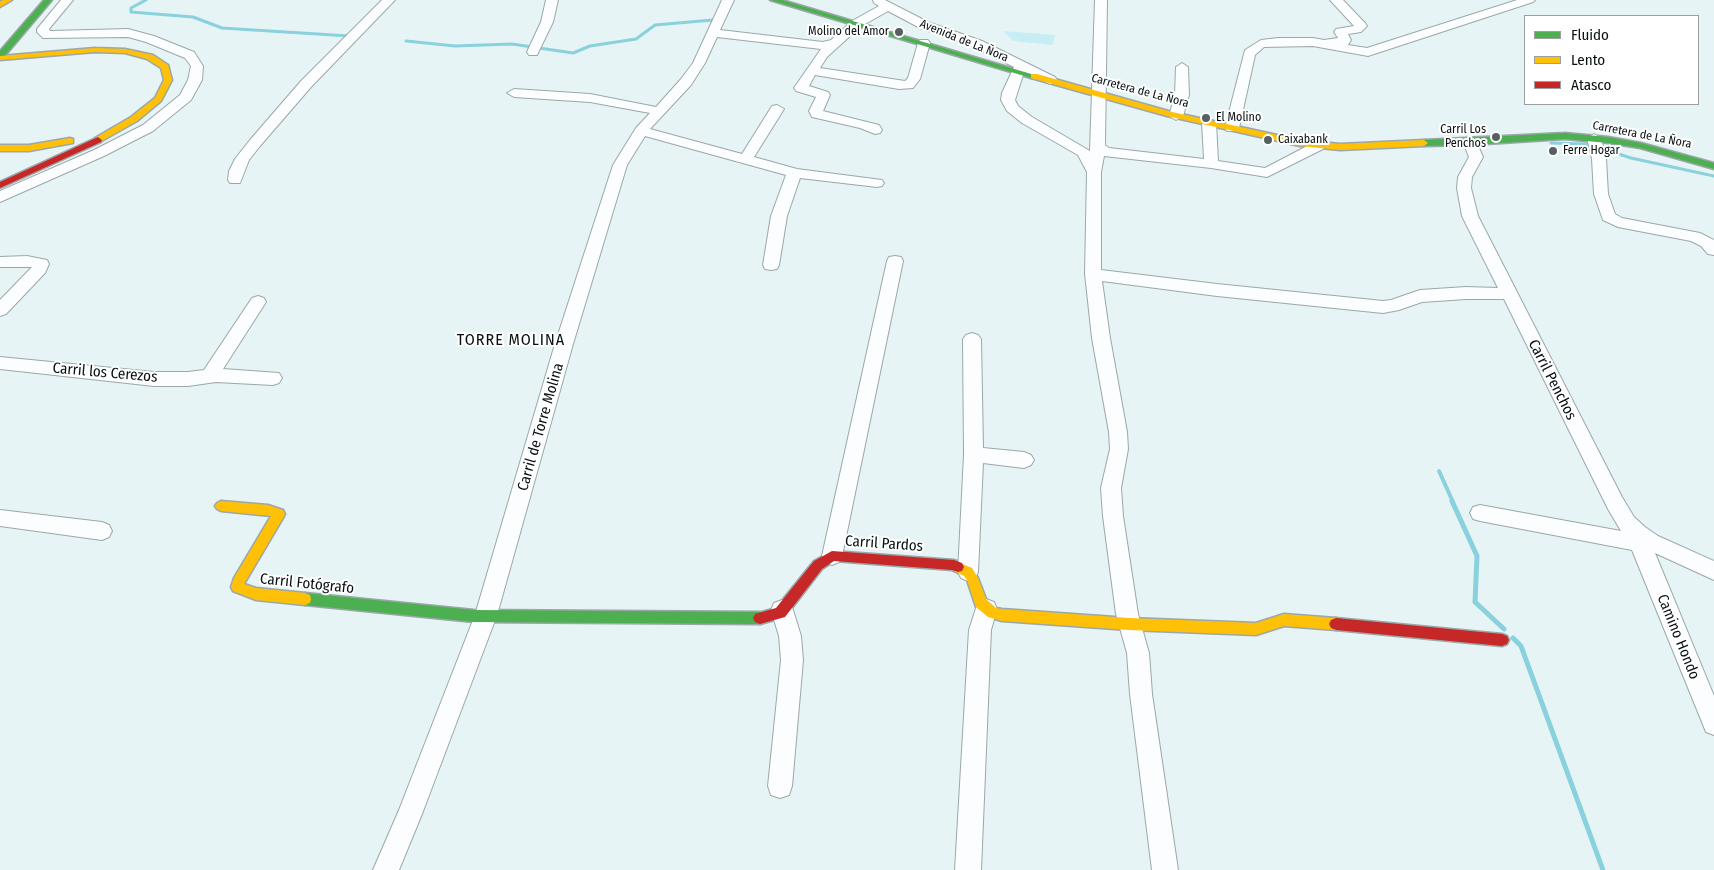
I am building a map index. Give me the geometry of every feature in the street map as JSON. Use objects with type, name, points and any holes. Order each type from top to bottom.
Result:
[{"type":"main road","points":[[0,5],[8,0]]},
{"type":"main road","points":[[0,57],[48,0]]},
{"type":"main road","name":"Carretera de La Ñora","points":[[774,0],[1176,116],[1318,146],[1340,147],[1398,142],[1470,142],[1536,136],[1658,150],[1714,166]]},
{"type":"main road","points":[[0,63],[110,50],[150,57],[165,67],[168,80],[158,99],[134,119],[96,141],[0,185]]},
{"type":"main road","points":[[0,57],[122,57],[143,62],[149,66],[156,76],[153,91],[140,105],[124,118],[103,129],[75,140],[42,147],[0,148]]},
{"type":"main road","name":"Carril Fotógrafo","points":[[221,506],[268,510],[278,514],[238,582],[237,587],[241,590],[256,594],[454,614],[486,615]]},
{"type":"main road","name":"Carril Pardos","points":[[486,615],[767,618],[782,610],[794,598],[818,565],[832,556],[954,565],[968,572]]},
{"type":"main road","points":[[968,572],[972,578],[980,603],[986,609],[993,613],[1022,617],[1256,629],[1284,620],[1502,640]]},
{"type":"street","points":[[0,197],[99,153],[148,128],[186,97],[195,80],[197,66],[190,55],[150,38],[128,33],[47,35],[43,32],[44,29],[67,0]]},
{"type":"street","points":[[235,180],[236,171],[242,159],[255,143],[306,84],[389,0]]},
{"type":"street","points":[[534,52],[547,22],[552,0]]},
{"type":"street","points":[[1101,0],[1098,146],[1094,172],[1093,274],[1101,338],[1118,432],[1119,449],[1111,488],[1112,516],[1130,624],[1138,653],[1141,694],[1165,870]]},
{"type":"street","points":[[1336,0],[1361,26],[1357,30],[1340,32],[1348,46]]},
{"type":"street","points":[[1232,128],[1249,53],[1261,44],[1313,42],[1374,51],[1529,0]]},
{"type":"street","name":"Carril de Torre Molina","points":[[386,870],[410,814],[486,615],[564,344],[620,165],[640,131],[686,82],[699,63],[714,34],[727,1]]},
{"type":"street","points":[[874,130],[871,127],[837,120],[816,112],[824,94],[801,88],[822,56],[882,3]]},
{"type":"street","name":"Avenida de La Ñora","points":[[882,3],[924,26],[978,44],[1052,80]]},
{"type":"street","points":[[714,34],[811,45],[826,46],[835,43]]},
{"type":"street","points":[[812,71],[899,86],[908,85],[914,79],[924,43]]},
{"type":"street","points":[[811,45],[820,48],[822,56]]},
{"type":"street","points":[[1176,116],[1182,95],[1182,67]]},
{"type":"street","points":[[1018,70],[1009,93],[1008,100],[1012,108],[1027,120],[1078,148],[1089,158],[1094,172]]},
{"type":"street","points":[[514,93],[590,98],[658,111]]},
{"type":"street","points":[[746,159],[777,109]]},
{"type":"street","points":[[1209,123],[1211,164]]},
{"type":"street","points":[[640,131],[786,168],[794,173],[877,183]]},
{"type":"street","name":"Carril Penchos","points":[[1470,142],[1476,155],[1465,177],[1465,200],[1470,216],[1615,503],[1639,540]]},
{"type":"street","points":[[1596,144],[1601,194],[1608,217],[1618,222],[1695,237],[1707,242],[1714,250]]},
{"type":"street","points":[[1078,148],[1092,150],[1098,146]]},
{"type":"street","points":[[1098,146],[1105,152],[1211,164],[1267,173],[1318,146]]},
{"type":"street","points":[[771,265],[779,216],[794,173]]},
{"type":"street","points":[[0,262],[27,261],[42,264],[37,273],[0,310]]},
{"type":"street","points":[[832,556],[895,261]]},
{"type":"street","points":[[1093,274],[1218,290],[1383,307],[1393,306],[1407,299],[1427,295],[1466,293],[1509,294]]},
{"type":"street","points":[[210,375],[258,302]]},
{"type":"street","points":[[968,572],[974,455],[972,339]]},
{"type":"street","name":"Carril los Cerezos","points":[[0,363],[154,379],[188,379],[210,375],[273,378]]},
{"type":"street","points":[[974,455],[1024,460]]},
{"type":"street","points":[[1480,513],[1639,540],[1714,571]]},
{"type":"street","points":[[0,518],[102,530]]},
{"type":"street","name":"Camino Hondo","points":[[1639,540],[1714,724]]},
{"type":"street","points":[[968,870],[980,630],[986,609]]},
{"type":"street","points":[[780,786],[792,660],[790,636],[782,610]]},
{"type":"shaded area","points":[[1003,31],[1055,35],[1052,45],[1013,41]]},
{"type":"waterway","points":[[146,0],[131,8],[131,12],[193,17],[222,28],[349,36]]},
{"type":"waterway","points":[[406,41],[455,46],[512,44],[573,53],[590,46],[636,39],[655,25],[713,20]]},
{"type":"waterway","points":[[1551,143],[1588,144],[1631,158],[1714,176]]},
{"type":"waterway","points":[[1439,471],[1453,502]]},
{"type":"waterway","points":[[1452,501],[1477,556],[1475,602],[1504,629]]},
{"type":"waterway","points":[[1513,638],[1521,646],[1603,870]]},
{"type":"traffic: fast","points":[[0,56],[48,0]]},
{"type":"traffic: fast","points":[[774,0],[1034,76]]},
{"type":"traffic: fast","points":[[1424,143],[1565,136],[1608,140],[1641,146],[1714,166]]},
{"type":"traffic: fast","points":[[305,599],[474,616],[760,618]]},
{"type":"traffic: slow","points":[[0,5],[8,0]]},
{"type":"traffic: slow","points":[[0,58],[95,50],[125,51],[150,57],[165,67],[168,80],[158,99],[134,119],[98,140]]},
{"type":"traffic: slow","points":[[1034,76],[1170,114],[1300,143],[1340,147],[1424,143]]},
{"type":"traffic: slow","points":[[0,148],[29,148],[70,141]]},
{"type":"traffic: slow","points":[[221,506],[268,510],[279,514],[238,582],[237,587],[256,594],[305,599]]},
{"type":"traffic: slow","points":[[958,567],[968,572],[972,578],[981,603],[993,613],[1002,615],[1129,624],[1256,629],[1284,620],[1336,624]]},
{"type":"traffic: jam","points":[[0,185],[98,140]]},
{"type":"traffic: jam","points":[[760,618],[780,613],[818,565],[832,556],[954,565],[958,567]]},
{"type":"traffic: jam","points":[[1336,624],[1502,640]]},
{"type":"place","name":"Molino del Amor","points":[[899,32]]},
{"type":"place","name":"El Molino","points":[[1206,118]]},
{"type":"place","name":"Carril Los Penchos","points":[[1496,137]]},
{"type":"place","name":"Caixabank","points":[[1268,140]]},
{"type":"place","name":"Ferre Hogar","points":[[1553,151]]},
{"type":"district","name":"TORRE MOLINA","points":[[511,341]]}]
